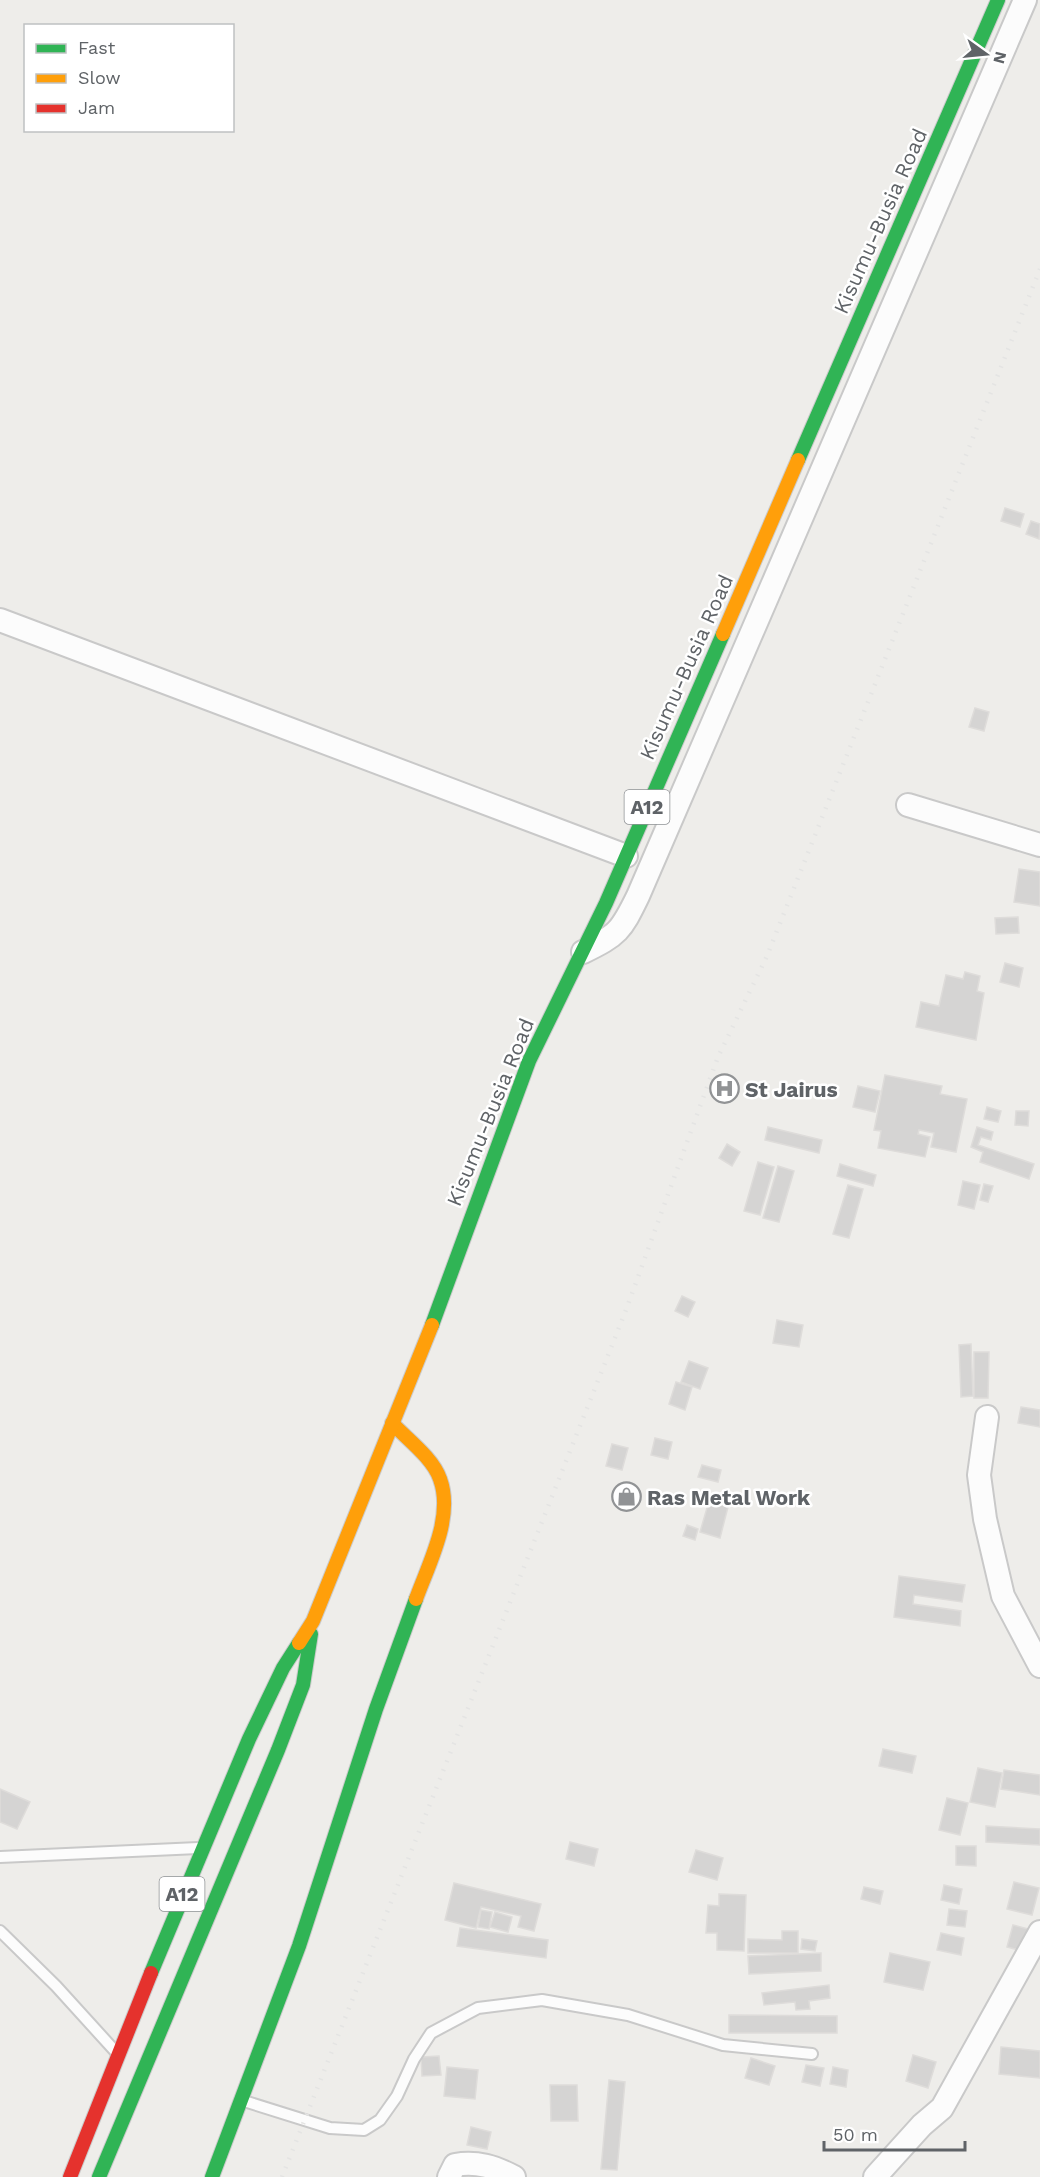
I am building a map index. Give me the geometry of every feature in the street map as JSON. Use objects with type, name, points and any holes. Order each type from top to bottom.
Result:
[{"type":"main road","name":"Kisumu-Busia Road","points":[[313,1621],[445,1293],[478,1194],[529,1061],[583,952],[626,856],[998,0]]},
{"type":"main road","points":[[212,2177],[298,1946],[376,1709],[440,1533],[443,1502],[440,1478],[425,1457],[392,1424]]},
{"type":"main road","name":"A12","points":[[70,2177],[117,2054],[202,1848],[284,1668],[313,1621]]},
{"type":"main road","name":"A12","points":[[99,2177],[303,1686],[313,1621]]},
{"type":"street","points":[[583,952],[613,937],[627,919],[638,896],[1025,0]]},
{"type":"street","points":[[0,620],[626,856]]},
{"type":"street","points":[[908,804],[1040,845]]},
{"type":"street","points":[[987,1417],[979,1475],[985,1519],[1003,1596],[1040,1666]]},
{"type":"street","points":[[875,2177],[922,2125],[942,2108],[1040,1932]]},
{"type":"street","points":[[449,2177],[455,2165],[472,2163],[499,2169],[514,2177]]},
{"type":"lane","points":[[0,1857],[202,1848]]},
{"type":"lane","points":[[0,1931],[56,1986],[117,2054]]},
{"type":"lane","points":[[241,2100],[330,2128],[364,2130],[380,2120],[397,2096],[414,2059],[430,2033],[478,2008],[542,2000],[628,2015],[723,2046],[812,2054]]},
{"type":"building","points":[[1005,508],[1024,514],[1020,527],[1001,521]]},
{"type":"building","points":[[1031,521],[1040,524],[1039,539],[1026,534]]},
{"type":"building","points":[[975,708],[989,712],[984,731],[969,727]]},
{"type":"building","points":[[1019,869],[1040,872],[1040,906],[1014,902]]},
{"type":"building","points":[[1018,917],[1019,933],[996,934],[995,918]]},
{"type":"building","points":[[1005,963],[1023,968],[1019,987],[1000,982]]},
{"type":"building","points":[[965,972],[980,976],[977,991],[984,993],[976,1040],[916,1027],[921,1002],[939,1006],[946,975],[963,979]]},
{"type":"building","points":[[885,1075],[942,1086],[940,1094],[967,1099],[956,1152],[931,1147],[934,1133],[919,1130],[918,1134],[930,1137],[925,1157],[878,1148],[881,1131],[874,1130]]},
{"type":"building","points":[[858,1086],[880,1091],[875,1112],[853,1107]]},
{"type":"building","points":[[987,1107],[1001,1111],[998,1122],[984,1119]]},
{"type":"building","points":[[1016,1111],[1029,1111],[1028,1126],[1015,1125]]},
{"type":"building","points":[[768,1127],[822,1140],[819,1153],[765,1140]]},
{"type":"building","points":[[977,1127],[993,1132],[991,1140],[981,1137],[978,1145],[1034,1164],[1029,1179],[980,1162],[983,1152],[971,1147]]},
{"type":"building","points":[[727,1144],[740,1152],[732,1166],[719,1158]]},
{"type":"building","points":[[758,1162],[774,1167],[760,1215],[744,1211]]},
{"type":"building","points":[[840,1164],[876,1175],[873,1186],[837,1176]]},
{"type":"building","points":[[778,1166],[794,1171],[779,1222],[763,1218]]},
{"type":"building","points":[[963,1181],[980,1185],[974,1209],[958,1205]]},
{"type":"building","points":[[984,1184],[993,1186],[988,1202],[980,1200]]},
{"type":"building","points":[[848,1185],[863,1189],[849,1238],[833,1234]]},
{"type":"building","points":[[682,1296],[695,1302],[688,1317],[675,1311]]},
{"type":"building","points":[[777,1320],[803,1325],[799,1347],[773,1343]]},
{"type":"building","points":[[971,1344],[973,1396],[961,1397],[959,1345]]},
{"type":"building","points":[[974,1352],[989,1352],[988,1398],[974,1398]]},
{"type":"building","points":[[689,1361],[708,1368],[700,1389],[681,1382]]},
{"type":"building","points":[[676,1382],[692,1387],[685,1410],[669,1404]]},
{"type":"building","points":[[1021,1407],[1040,1410],[1040,1427],[1018,1423]]},
{"type":"building","points":[[655,1438],[672,1442],[668,1459],[651,1455]]},
{"type":"building","points":[[612,1444],[628,1448],[622,1470],[606,1466]]},
{"type":"building","points":[[702,1465],[721,1470],[718,1482],[698,1477]]},
{"type":"building","points":[[709,1501],[728,1507],[720,1538],[700,1532]]},
{"type":"building","points":[[687,1525],[698,1529],[695,1540],[683,1536]]},
{"type":"building","points":[[899,1576],[965,1585],[962,1602],[914,1595],[913,1604],[961,1611],[960,1626],[894,1617]]},
{"type":"building","points":[[883,1749],[916,1756],[912,1773],[879,1766]]},
{"type":"building","points":[[978,1768],[1002,1773],[995,1807],[970,1802]]},
{"type":"building","points":[[1004,1770],[1040,1775],[1040,1795],[1001,1789]]},
{"type":"building","points":[[0,1789],[30,1802],[17,1829],[0,1822]]},
{"type":"building","points":[[947,1798],[968,1803],[960,1835],[939,1830]]},
{"type":"building","points":[[986,1826],[1040,1829],[1040,1845],[986,1842]]},
{"type":"building","points":[[570,1842],[598,1849],[594,1866],[566,1859]]},
{"type":"building","points":[[956,1846],[976,1846],[976,1866],[956,1865]]},
{"type":"building","points":[[696,1850],[723,1858],[717,1880],[689,1872]]},
{"type":"building","points":[[1014,1882],[1039,1888],[1032,1915],[1007,1909]]},
{"type":"building","points":[[454,1883],[541,1904],[534,1931],[518,1927],[521,1916],[481,1907],[476,1928],[445,1920]]},
{"type":"building","points":[[944,1885],[962,1889],[959,1904],[941,1900]]},
{"type":"building","points":[[864,1887],[883,1891],[880,1904],[861,1899]]},
{"type":"building","points":[[719,1894],[746,1895],[744,1951],[717,1950],[717,1933],[706,1933],[708,1905],[719,1906]]},
{"type":"building","points":[[949,1909],[967,1911],[965,1927],[947,1925]]},
{"type":"building","points":[[481,1910],[492,1912],[489,1929],[478,1927]]},
{"type":"building","points":[[495,1912],[512,1917],[508,1932],[490,1927]]},
{"type":"building","points":[[1013,1925],[1032,1930],[1026,1952],[1007,1947]]},
{"type":"building","points":[[460,1928],[548,1940],[546,1958],[457,1946]]},
{"type":"building","points":[[782,1931],[798,1931],[798,1953],[748,1953],[748,1939],[782,1940]]},
{"type":"building","points":[[941,1933],[964,1938],[961,1955],[937,1950]]},
{"type":"building","points":[[802,1939],[817,1941],[815,1951],[801,1949]]},
{"type":"building","points":[[821,1953],[821,1971],[749,1974],[748,1956]]},
{"type":"building","points":[[890,1953],[930,1962],[923,1990],[884,1982]]},
{"type":"building","points":[[829,1985],[830,1998],[809,2001],[810,2009],[796,2010],[795,2002],[764,2005],[762,1993]]},
{"type":"building","points":[[729,2015],[837,2016],[837,2033],[729,2033]]},
{"type":"building","points":[[1001,2047],[1040,2051],[1040,2078],[999,2074]]},
{"type":"building","points":[[913,2055],[936,2062],[928,2088],[906,2081]]},
{"type":"building","points":[[439,2056],[441,2075],[422,2076],[421,2057]]},
{"type":"building","points":[[751,2058],[775,2066],[769,2085],[745,2078]]},
{"type":"building","points":[[806,2065],[824,2068],[820,2086],[802,2082]]},
{"type":"building","points":[[447,2067],[478,2070],[475,2099],[444,2096]]},
{"type":"building","points":[[833,2067],[848,2070],[846,2087],[830,2084]]},
{"type":"building","points":[[609,2080],[625,2082],[617,2170],[601,2169]]},
{"type":"building","points":[[550,2085],[577,2085],[578,2121],[551,2121]]},
{"type":"building","points":[[471,2127],[491,2132],[487,2149],[467,2145]]},
{"type":"railway","points":[[282,2177],[626,1310],[718,1057],[767,956],[1040,269]]},
{"type":"traffic: fast","points":[[798,460],[998,0]]},
{"type":"traffic: fast","points":[[432,1325],[529,1061],[606,903],[723,634]]},
{"type":"traffic: fast","points":[[212,2177],[299,1946],[376,1709],[416,1599]]},
{"type":"traffic: fast","points":[[99,2177],[278,1750],[303,1685],[311,1634]]},
{"type":"traffic: fast","points":[[151,1973],[249,1739],[283,1668],[299,1643]]},
{"type":"traffic: slow","points":[[723,634],[798,460]]},
{"type":"traffic: slow","points":[[299,1643],[313,1621],[432,1325]]},
{"type":"traffic: slow","points":[[392,1423],[432,1464],[437,1471],[444,1494],[444,1509],[438,1540],[416,1599]]},
{"type":"traffic: jam","points":[[70,2177],[151,1973]]},
{"type":"place","name":"St Jairus","points":[[724,1089]]},
{"type":"place","name":"Ras Metal Work","points":[[626,1497]]}]
